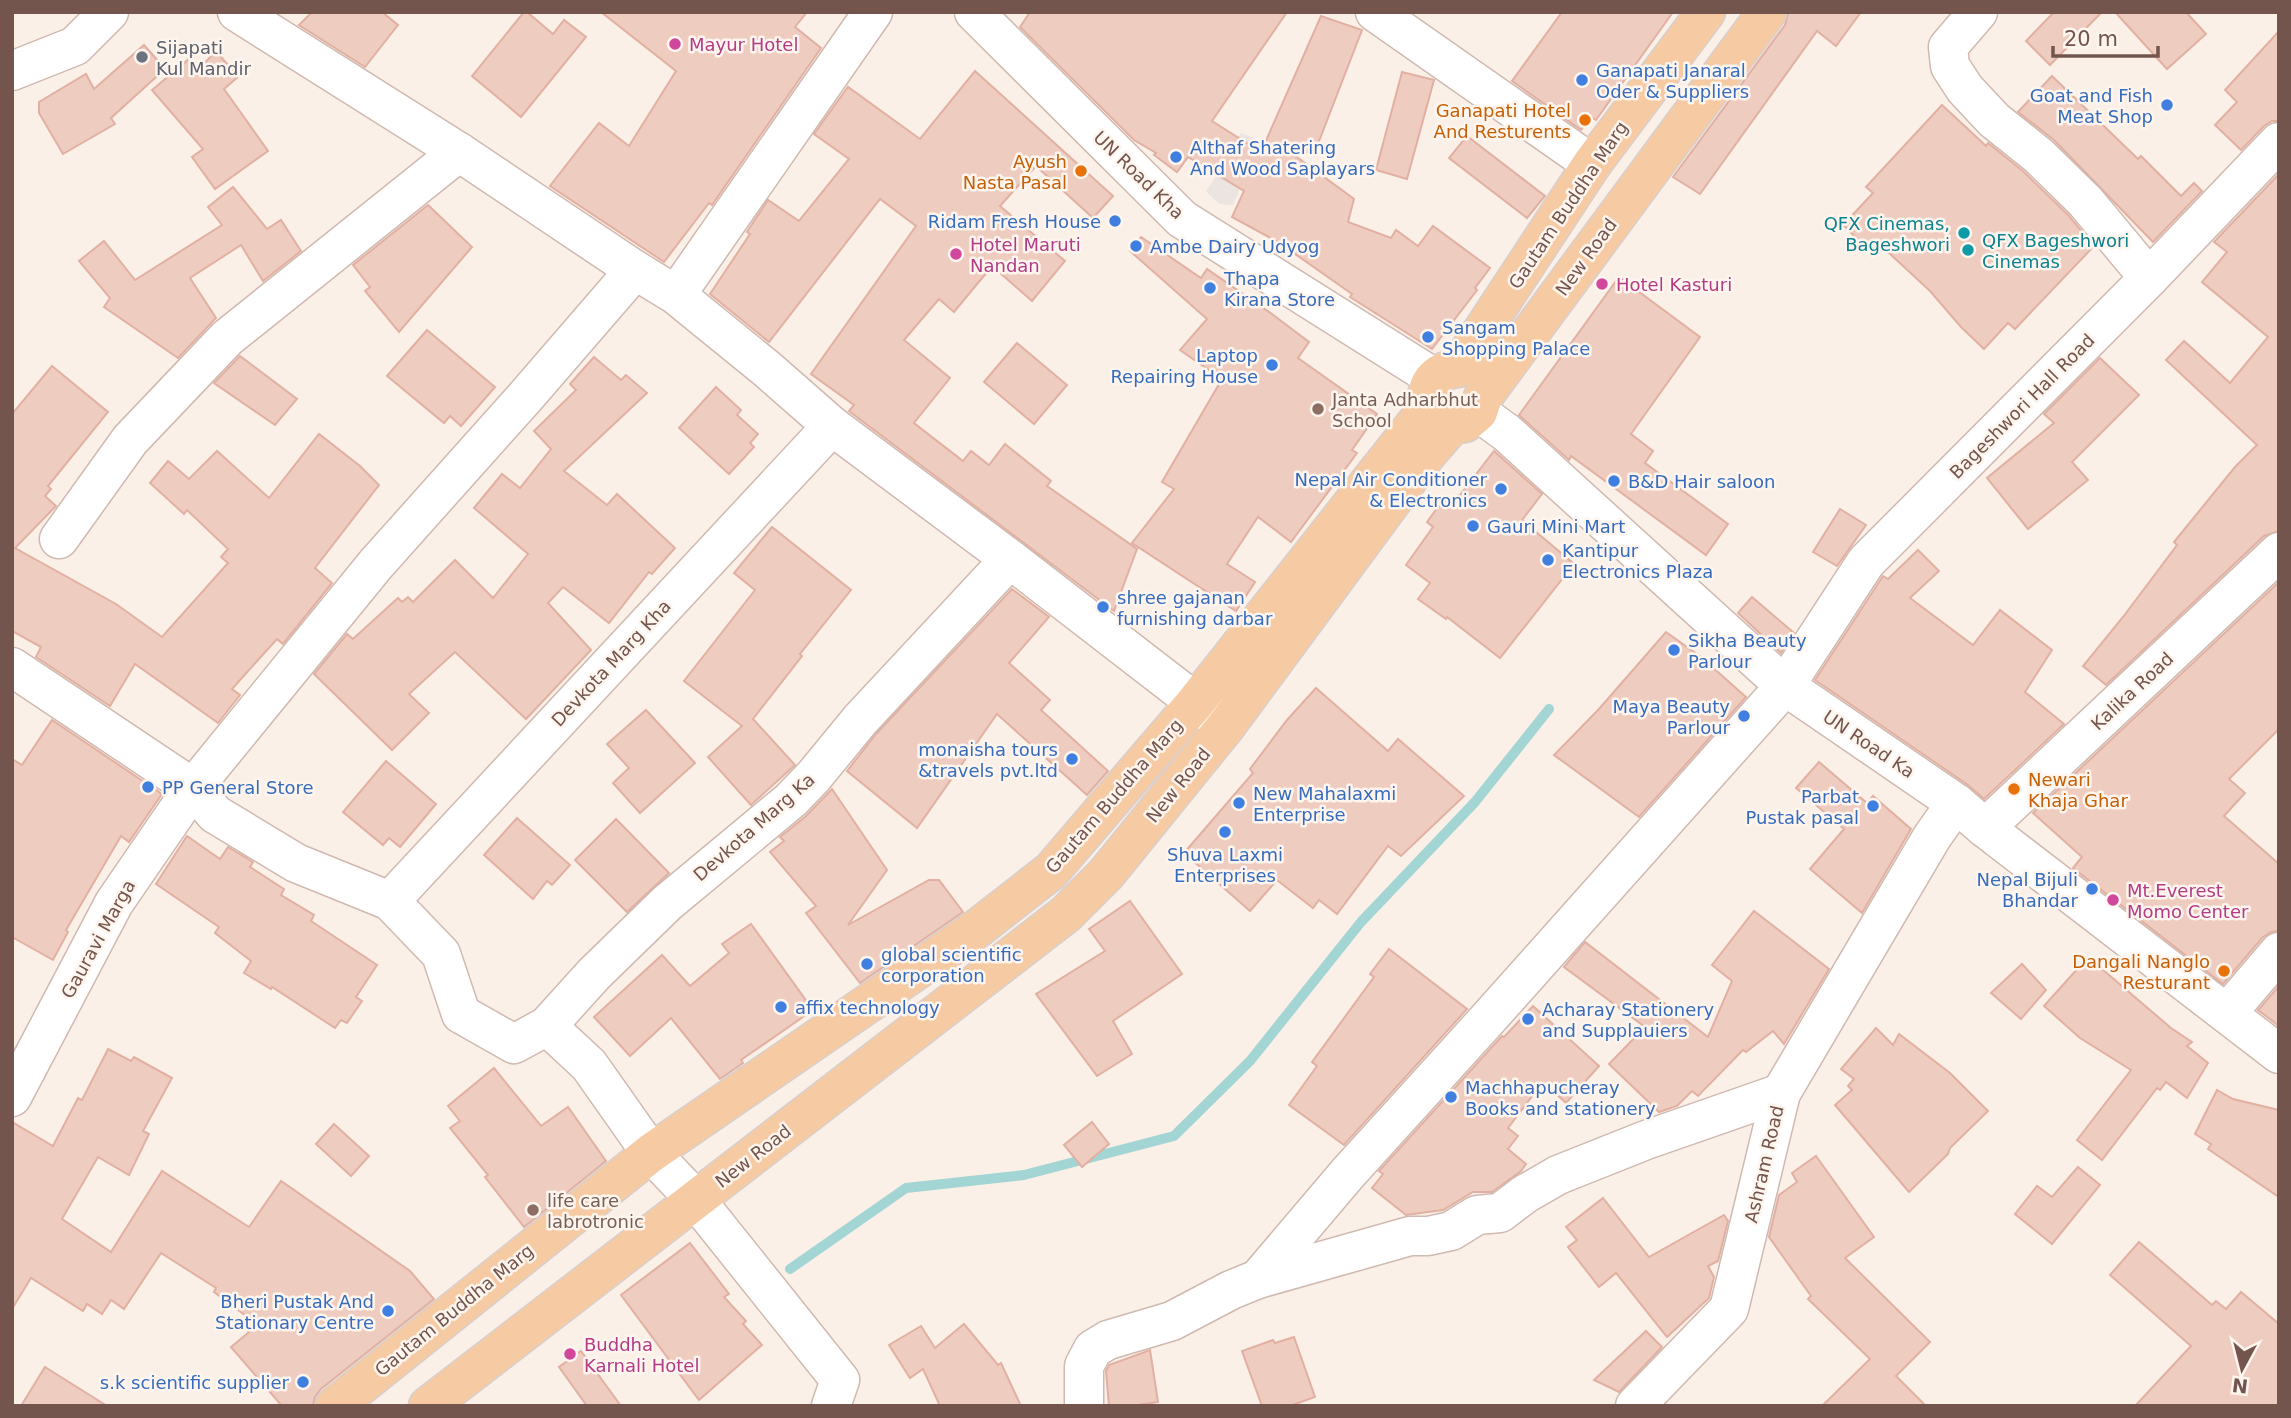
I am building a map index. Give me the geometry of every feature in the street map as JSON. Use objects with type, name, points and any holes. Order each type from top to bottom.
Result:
[{"type":"main road","name":"Gautam Buddha Marg","points":[[335,1406],[651,1153],[978,928],[1051,872],[1455,398],[1592,164],[1706,12]]},
{"type":"main road","name":"New Road","points":[[428,1406],[1066,914],[1107,874],[1226,726],[1426,455],[1455,398],[1766,12]]},
{"type":"street","points":[[12,71],[75,46],[109,12]]},
{"type":"street","points":[[237,12],[459,152],[676,295],[832,426],[1226,726]]},
{"type":"street","points":[[676,295],[873,12]]},
{"type":"street","name":"UN Road Kha","points":[[974,12],[1182,219],[1455,398]]},
{"type":"street","points":[[1375,12],[1592,164]]},
{"type":"street","points":[[1978,12],[1948,47],[1950,66],[1965,89],[1994,120],[2039,156],[2085,201],[2149,278]]},
{"type":"street","name":"Bageshwori Hall Road","points":[[1258,1279],[1348,1172],[1785,686],[1866,562],[2149,278],[2279,142]]},
{"type":"street","points":[[59,539],[130,440],[227,338],[459,152]]},
{"type":"street","name":"Gauravi Marga","points":[[12,1097],[114,903],[193,788],[376,564],[635,270]]},
{"type":"street","name":"UN Road Ka","points":[[1455,398],[1507,433],[1785,686],[1956,803],[1984,828],[2279,1054]]},
{"type":"street","name":"Devkota Marg Kha","points":[[390,901],[832,426]]},
{"type":"street","name":"Kalika Road","points":[[1984,828],[2279,552]]},
{"type":"street","name":"Devkota Marg Ka","points":[[390,901],[442,954],[461,1013],[514,1044],[547,1026],[594,974],[667,903],[791,800],[860,720],[1010,559]]},
{"type":"street","points":[[12,667],[193,788],[215,814],[296,863],[390,901]]},
{"type":"street","name":"Ashram Road","points":[[1635,1406],[1730,1309],[1781,1093],[1932,837],[1956,803]]},
{"type":"street","points":[[2227,1013],[2279,951]]},
{"type":"street","points":[[547,1026],[589,1065],[651,1153],[696,1200],[840,1380],[831,1406]]},
{"type":"street","points":[[1084,1406],[1084,1366],[1093,1349],[1108,1340],[1172,1321],[1258,1279],[1410,1236],[1451,1231],[1477,1215],[1500,1213],[1525,1194],[1558,1175],[1646,1140],[1781,1093]]},
{"type":"shaded area","points":[[1241,133],[1260,140],[1233,205],[1219,204],[1206,191]]},
{"type":"building","points":[[312,12],[382,12],[398,25],[365,67],[299,25]]},
{"type":"building","points":[[524,12],[553,34],[564,20],[586,37],[521,117],[472,76]]},
{"type":"building","points":[[601,12],[807,12],[795,27],[821,48],[712,205],[709,203],[664,262],[550,186],[599,123],[629,146],[676,71]]},
{"type":"building","points":[[1030,12],[1287,12],[1212,121],[1261,152],[1321,16],[1362,30],[1314,154],[1279,144],[1354,199],[1348,222],[1391,238],[1396,230],[1418,246],[1433,226],[1490,268],[1475,288],[1477,290],[1432,349],[1350,297],[1352,294],[1278,242],[1232,217],[1244,191],[1188,157],[1177,172],[1154,155],[1156,153],[1134,140],[1020,27]]},
{"type":"building","points":[[1562,12],[1673,12],[1596,120],[1591,117],[1581,130],[1512,81]]},
{"type":"building","points":[[1788,12],[1861,12],[1836,46],[1817,31],[1700,194],[1673,177],[1785,25]]},
{"type":"building","points":[[2054,12],[2102,12],[2050,65],[2026,41]]},
{"type":"building","points":[[2115,12],[2186,12],[2206,34],[2167,69]]},
{"type":"building","points":[[2279,31],[2279,121],[2272,121],[2264,126],[2241,150],[2215,125],[2237,102],[2225,90]]},
{"type":"building","points":[[144,45],[165,69],[111,118],[115,124],[63,154],[39,113],[39,102],[86,74],[94,89]]},
{"type":"building","points":[[216,51],[238,77],[224,89],[268,151],[215,189],[192,157],[203,149],[152,90],[190,58],[199,69]]},
{"type":"building","points":[[975,71],[1113,196],[1093,218],[1036,166],[1000,206],[1065,261],[1032,301],[992,266],[954,312],[939,299],[904,340],[950,378],[914,423],[963,461],[971,451],[989,465],[1005,444],[1051,481],[1047,486],[1137,549],[1114,611],[849,411],[854,405],[811,374],[916,226],[880,199],[769,342],[710,294],[750,234],[747,232],[768,200],[799,221],[849,159],[814,134],[848,87],[920,139]]},
{"type":"building","points":[[1402,72],[1434,80],[1407,179],[1376,170]]},
{"type":"building","points":[[2052,76],[2138,159],[2141,156],[2181,196],[2194,183],[2202,191],[2153,242],[2054,140],[2018,112]]},
{"type":"building","name":"QFX Cinemas, Bageshwori","points":[[1942,105],[1986,146],[1988,143],[2024,172],[2069,216],[2094,246],[2015,329],[2008,323],[1984,349],[1930,291],[1876,241],[1868,249],[1843,225],[1873,193],[1866,187]]},
{"type":"building","points":[[1467,136],[1545,196],[1527,218],[1449,158]]},
{"type":"building","points":[[2279,174],[2279,531],[2264,536],[2106,685],[2083,666],[2177,545],[2174,542],[2235,467],[2257,445],[2166,360],[2184,341],[2230,383],[2268,337],[2202,282],[2227,252],[2214,242]]},
{"type":"building","points":[[233,187],[267,229],[281,220],[301,251],[263,281],[241,245],[190,278],[216,318],[178,358],[104,307],[110,298],[79,261],[104,241],[135,280],[222,225],[208,207]]},
{"type":"building","points":[[428,205],[472,247],[399,332],[365,291],[370,287],[353,265]]},
{"type":"building","points":[[1141,237],[1201,278],[1207,269],[1272,314],[1309,342],[1298,358],[1377,414],[1352,450],[1357,453],[1291,542],[1258,517],[1227,564],[1255,582],[1236,611],[1132,543],[1174,489],[1162,482],[1222,379],[1180,350],[1207,319],[1130,251]]},
{"type":"building","points":[[1619,277],[1700,337],[1631,434],[1653,451],[1645,463],[1728,524],[1706,555],[1571,456],[1569,460],[1519,415]]},
{"type":"building","points":[[427,330],[495,387],[461,426],[450,416],[444,423],[387,376]]},
{"type":"building","points":[[1017,343],[1067,385],[1034,424],[984,382]]},
{"type":"building","points":[[240,356],[297,399],[275,425],[214,383]]},
{"type":"building","points":[[594,357],[621,380],[626,375],[647,393],[564,471],[607,505],[617,494],[675,548],[652,574],[649,572],[609,623],[563,587],[548,603],[591,650],[526,719],[455,652],[409,694],[429,713],[392,750],[314,674],[347,634],[353,639],[398,598],[402,602],[408,597],[413,602],[455,560],[493,598],[528,554],[474,508],[502,474],[520,488],[551,449],[534,431],[576,390],[570,384]]},
{"type":"building","points":[[2100,358],[2139,395],[2072,462],[2088,480],[2028,529],[1987,478],[2054,423],[2044,414]]},
{"type":"building","points":[[52,366],[108,412],[48,486],[51,489],[45,496],[56,506],[15,548],[116,604],[162,637],[228,563],[221,557],[228,549],[187,510],[184,514],[150,483],[168,461],[189,479],[217,451],[269,498],[319,434],[360,466],[379,485],[315,568],[332,583],[283,644],[277,639],[232,689],[240,695],[218,723],[135,664],[110,706],[36,657],[41,647],[12,631],[12,414]]},
{"type":"building","points":[[716,387],[741,410],[737,415],[758,434],[750,443],[754,447],[729,474],[679,428]]},
{"type":"building","points":[[1494,451],[1542,494],[1522,520],[1574,564],[1500,658],[1447,617],[1446,619],[1418,599],[1430,583],[1406,565],[1433,527],[1427,522],[1443,500],[1460,495]]},
{"type":"building","points":[[1840,509],[1866,525],[1837,566],[1813,552]]},
{"type":"building","points":[[772,527],[851,590],[753,719],[795,765],[751,805],[708,757],[742,726],[684,681],[755,590],[734,573]]},
{"type":"building","points":[[1918,550],[1939,571],[1910,598],[1973,645],[2000,610],[2052,650],[2025,692],[2064,724],[1984,799],[1968,785],[1815,680],[1883,576],[1888,579]]},
{"type":"building","points":[[2279,582],[2279,729],[2229,779],[2245,793],[2224,816],[2279,864],[2279,931],[2271,932],[2262,938],[2223,984],[2073,868],[2082,857],[2033,813]]},
{"type":"building","points":[[1012,589],[1049,617],[1009,663],[1050,700],[1041,710],[1108,771],[1087,795],[997,714],[917,828],[847,771],[876,734]]},
{"type":"building","points":[[1752,597],[1794,633],[1781,653],[1738,613]]},
{"type":"building","points":[[1666,632],[1701,657],[1746,697],[1639,817],[1554,755],[1599,709]]},
{"type":"building","points":[[1316,688],[1388,751],[1398,739],[1464,796],[1401,856],[1388,846],[1337,914],[1319,900],[1313,908],[1277,880],[1250,911],[1184,853],[1253,773],[1250,769],[1287,720]]},
{"type":"building","points":[[646,710],[695,763],[640,813],[613,783],[629,768],[607,744]]},
{"type":"building","points":[[52,720],[162,794],[129,842],[121,836],[66,930],[68,932],[53,960],[12,937],[12,759],[22,765]]},
{"type":"building","points":[[386,761],[436,804],[400,847],[389,838],[383,845],[343,812]]},
{"type":"building","points":[[1819,762],[1867,803],[1873,796],[1911,829],[1862,913],[1810,869],[1844,829],[1796,788]]},
{"type":"building","points":[[832,789],[887,870],[848,925],[929,880],[939,880],[963,912],[860,983],[806,913],[816,906],[770,852],[784,841],[780,837],[805,817]]},
{"type":"building","points":[[517,818],[570,865],[552,885],[547,881],[533,899],[484,855]]},
{"type":"building","points":[[616,819],[669,873],[627,912],[575,860]]},
{"type":"building","points":[[187,836],[220,859],[228,847],[253,862],[250,867],[284,889],[281,895],[314,915],[311,921],[377,965],[356,997],[362,1001],[347,1023],[341,1020],[335,1028],[272,987],[271,989],[244,973],[251,961],[215,933],[219,927],[156,884]]},
{"type":"building","points":[[1130,901],[1182,974],[1113,1021],[1132,1054],[1097,1076],[1036,994],[1105,951],[1089,929]]},
{"type":"building","points":[[1754,911],[1829,969],[1784,1044],[1773,1031],[1746,1052],[1743,1050],[1698,1096],[1692,1091],[1677,1106],[1659,1112],[1609,1064],[1645,1027],[1564,967],[1585,942],[1708,1037],[1732,981],[1712,965]]},
{"type":"building","points":[[751,924],[813,1010],[741,1060],[743,1063],[720,1079],[671,1018],[630,1056],[594,1017],[662,955],[690,986],[729,953],[722,944]]},
{"type":"building","points":[[1389,949],[1467,1009],[1344,1145],[1289,1105],[1317,1066],[1312,1062],[1374,977],[1370,974]]},
{"type":"building","points":[[2088,957],[2171,1028],[2192,1042],[2187,1046],[2208,1063],[2187,1098],[2166,1082],[2160,1090],[2157,1088],[2102,1160],[2077,1140],[2131,1070],[2080,1038],[2044,1006]]},
{"type":"building","points":[[2022,964],[2046,990],[2021,1019],[1991,993]]},
{"type":"building","points":[[2279,986],[2279,1026],[2258,1010]]},
{"type":"building","points":[[1533,1006],[1599,1066],[1566,1103],[1543,1082],[1508,1128],[1518,1136],[1508,1149],[1526,1164],[1521,1171],[1492,1192],[1473,1192],[1443,1210],[1406,1215],[1372,1188],[1383,1174],[1379,1171],[1502,1036],[1504,1037]]},
{"type":"building","points":[[1876,1028],[1893,1045],[1899,1034],[1950,1073],[1988,1111],[1909,1192],[1835,1105],[1852,1090],[1848,1086],[1854,1079],[1841,1069]]},
{"type":"building","points":[[108,1049],[131,1061],[134,1057],[172,1078],[143,1131],[149,1134],[129,1175],[98,1157],[62,1219],[111,1252],[162,1171],[249,1227],[281,1181],[410,1271],[434,1299],[321,1389],[313,1406],[282,1406],[231,1347],[249,1332],[244,1325],[250,1319],[214,1292],[216,1288],[161,1253],[124,1309],[111,1300],[102,1314],[87,1304],[83,1311],[31,1278],[12,1309],[12,1122],[53,1146],[78,1098],[82,1100]]},
{"type":"building","points":[[494,1068],[541,1126],[568,1107],[606,1161],[524,1227],[485,1177],[488,1175],[450,1128],[460,1121],[448,1106]]},
{"type":"building","points":[[2217,1090],[2233,1099],[2279,1110],[2279,1197],[2208,1149],[2211,1144],[2195,1134]]},
{"type":"building","points":[[1092,1122],[1109,1144],[1082,1167],[1064,1145]]},
{"type":"building","points":[[334,1124],[369,1156],[351,1176],[316,1144]]},
{"type":"building","points":[[1816,1156],[1874,1237],[1845,1258],[1930,1342],[1896,1376],[1926,1406],[1822,1406],[1870,1359],[1808,1299],[1811,1296],[1769,1237],[1779,1195],[1797,1182],[1792,1173]]},
{"type":"building","points":[[2078,1167],[2100,1185],[2052,1244],[2015,1214],[2037,1186],[2052,1197]]},
{"type":"building","points":[[1603,1198],[1649,1257],[1724,1215],[1728,1221],[1718,1261],[1708,1266],[1714,1277],[1709,1298],[1667,1337],[1616,1273],[1599,1287],[1568,1247],[1577,1240],[1566,1227]]},
{"type":"building","points":[[2139,1242],[2212,1305],[2216,1301],[2226,1309],[2241,1292],[2279,1324],[2279,1406],[2135,1406],[2191,1346],[2110,1275]]},
{"type":"building","points":[[690,1243],[729,1294],[724,1297],[746,1321],[743,1324],[762,1345],[699,1400],[621,1295]]},
{"type":"building","points":[[964,1324],[998,1365],[1001,1363],[1021,1406],[940,1406],[923,1369],[910,1378],[889,1345],[921,1326],[935,1348]]},
{"type":"building","points":[[1646,1331],[1662,1347],[1619,1392],[1594,1380]]},
{"type":"building","points":[[1294,1337],[1315,1397],[1290,1406],[1262,1406],[1242,1351],[1273,1340],[1275,1343]]},
{"type":"building","points":[[1150,1350],[1158,1402],[1109,1406],[1106,1371],[1109,1365]]},
{"type":"building","points":[[581,1351],[621,1406],[587,1406],[559,1367]]},
{"type":"building","points":[[45,1367],[107,1406],[21,1406]]},
{"type":"waterway","points":[[790,1269],[906,1188],[1024,1175],[1174,1136],[1250,1061],[1361,922],[1475,802],[1549,709]]},
{"type":"place","name":"Mayur Hotel","points":[[675,44]]},
{"type":"place","name":"Sijapati Kul Mandir","points":[[142,57]]},
{"type":"place","name":"Ganapati Janaral Oder & Suppliers","points":[[1582,80]]},
{"type":"place","name":"Goat and Fish Meat Shop","points":[[2167,105]]},
{"type":"place","name":"Ganapati Hotel And Resturents","points":[[1585,120]]},
{"type":"place","name":"Althaf Shatering And Wood Saplayars","points":[[1176,157]]},
{"type":"place","name":"Ayush Nasta Pasal","points":[[1081,171]]},
{"type":"place","name":"Ridam Fresh House","points":[[1115,221]]},
{"type":"place","name":"QFX Cinemas, Bageshwori","points":[[1964,233]]},
{"type":"place","name":"Ambe Dairy Udyog","points":[[1136,246]]},
{"type":"place","name":"QFX Bageshwori Cinemas","points":[[1968,250]]},
{"type":"place","name":"Hotel Maruti Nandan","points":[[956,254]]},
{"type":"place","name":"Hotel Kasturi","points":[[1602,284]]},
{"type":"place","name":"Thapa Kirana Store","points":[[1210,288]]},
{"type":"place","name":"Sangam Shopping Palace","points":[[1428,337]]},
{"type":"place","name":"Laptop Repairing House","points":[[1272,365]]},
{"type":"place","name":"Janta Adharbhut School","points":[[1318,409]]},
{"type":"place","name":"B&D Hair saloon","points":[[1614,481]]},
{"type":"place","name":"Nepal Air Conditioner & Electronics","points":[[1501,489]]},
{"type":"place","name":"Gauri Mini Mart","points":[[1473,526]]},
{"type":"place","name":"Kantipur Electronics Plaza","points":[[1548,560]]},
{"type":"place","name":"shree gajanan furnishing darbar","points":[[1103,607]]},
{"type":"place","name":"Sikha Beauty Parlour","points":[[1674,650]]},
{"type":"place","name":"Maya Beauty Parlour","points":[[1744,716]]},
{"type":"place","name":"monaisha tours &travels pvt.ltd","points":[[1072,759]]},
{"type":"place","name":"PP General Store","points":[[148,787]]},
{"type":"place","name":"Newari Khaja Ghar","points":[[2014,789]]},
{"type":"place","name":"New Mahalaxmi Enterprise","points":[[1239,803]]},
{"type":"place","name":"Parbat Pustak pasal","points":[[1873,806]]},
{"type":"place","name":"Shuva Laxmi Enterprises","points":[[1225,832]]},
{"type":"place","name":"Nepal Bijuli Bhandar","points":[[2092,889]]},
{"type":"place","name":"Mt.Everest Momo Center","points":[[2113,900]]},
{"type":"place","name":"global scientific corporation","points":[[867,964]]},
{"type":"place","name":"Dangali Nanglo Resturant","points":[[2224,971]]},
{"type":"place","name":"affix technology","points":[[781,1007]]},
{"type":"place","name":"Acharay Stationery and Supplauiers","points":[[1528,1019]]},
{"type":"place","name":"Machhapucheray Books and stationery","points":[[1451,1097]]},
{"type":"place","name":"life care labrotronic","points":[[533,1210]]},
{"type":"place","name":"Bheri Pustak And Stationary Centre","points":[[388,1311]]},
{"type":"place","name":"Buddha Karnali Hotel","points":[[570,1354]]},
{"type":"place","name":"s.k scientific supplier","points":[[303,1382]]}]
